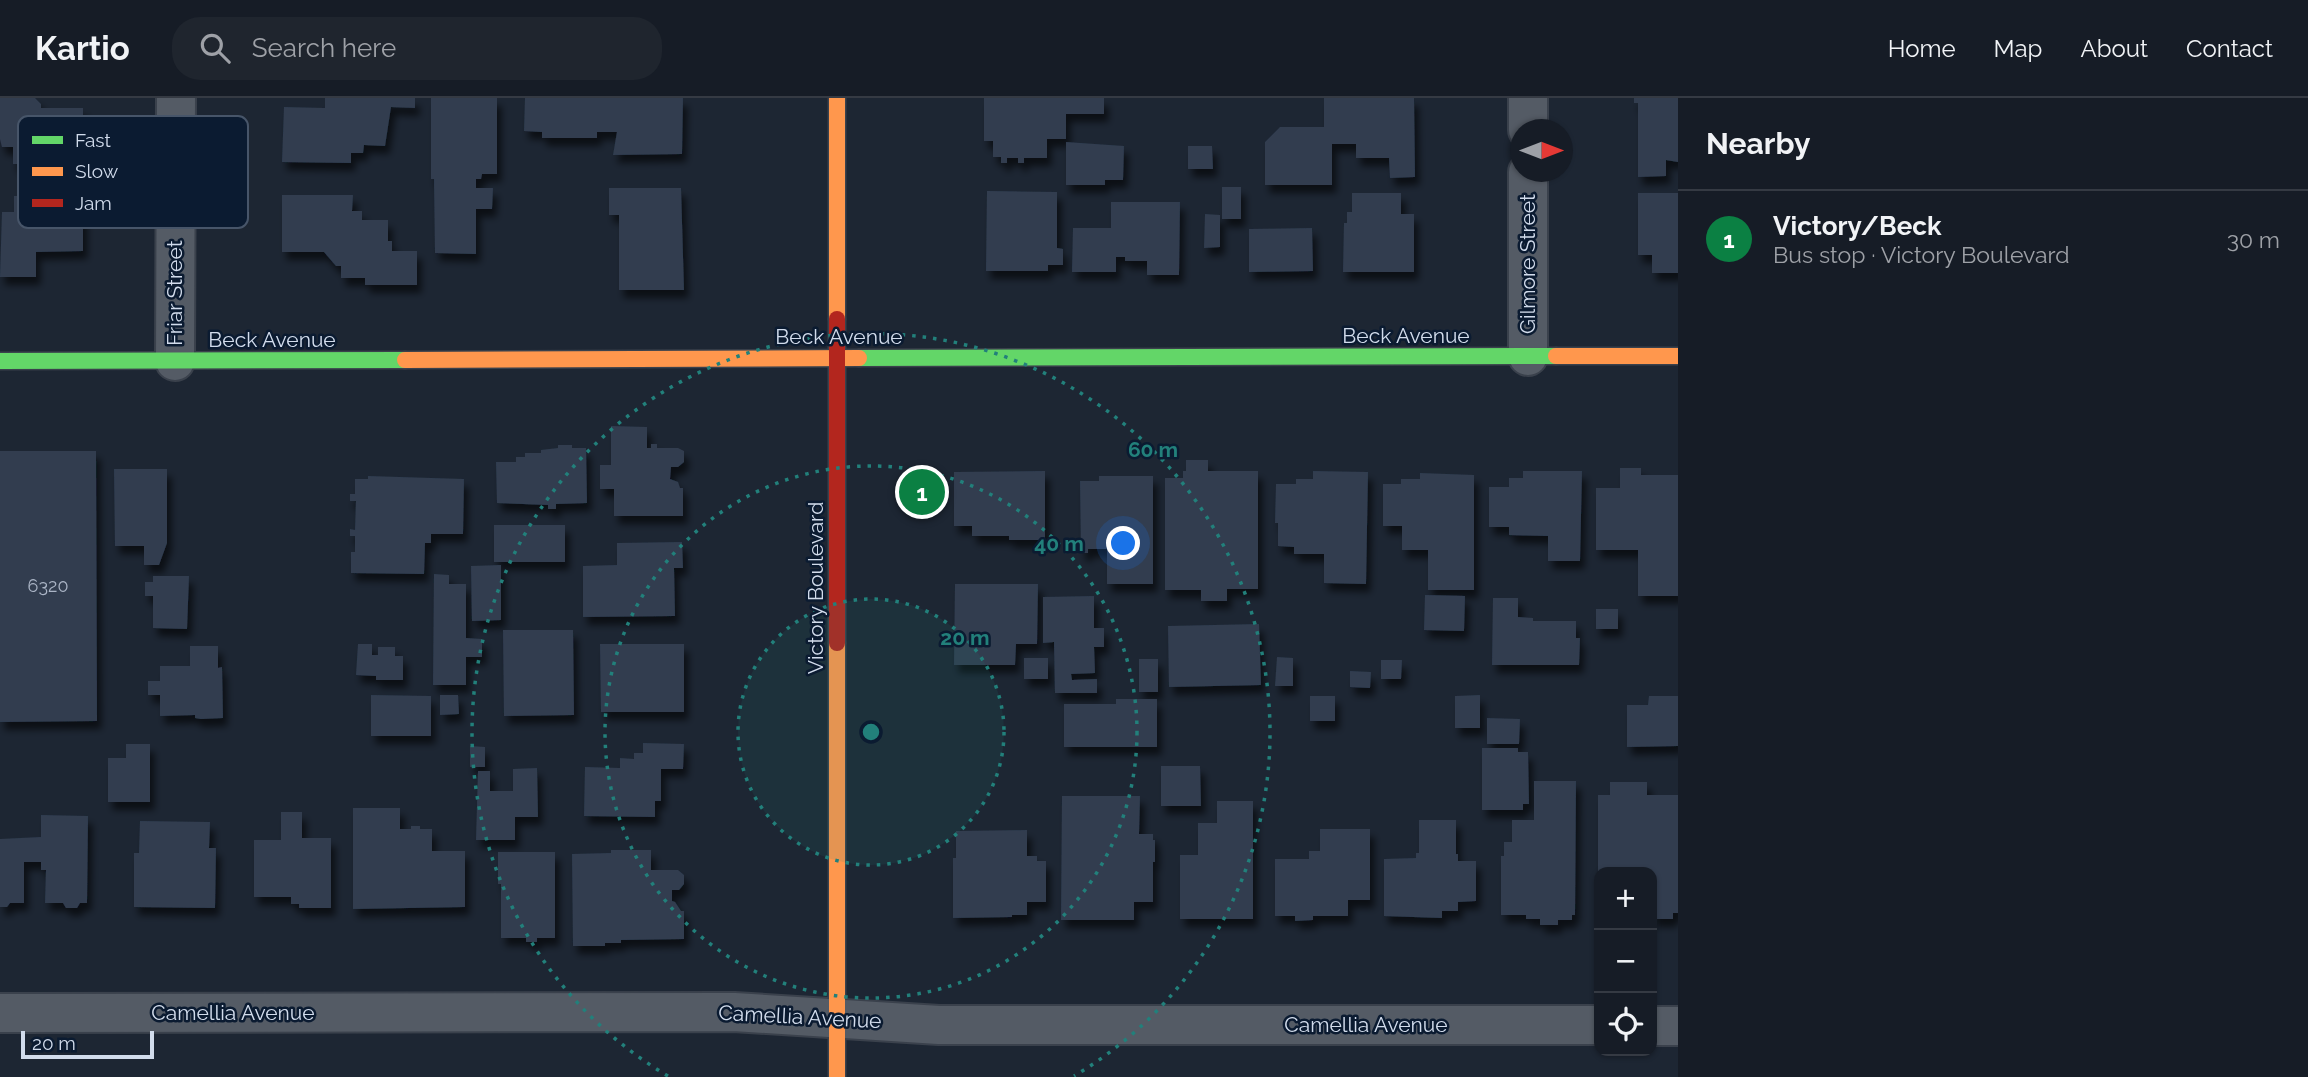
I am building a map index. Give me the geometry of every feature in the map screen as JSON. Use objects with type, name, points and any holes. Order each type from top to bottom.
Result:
[{"type":"street","name":"Friar Street","points":[[176,98],[176,116]]},
{"type":"street","name":"Victory Boulevard","points":[[836,1077],[837,98]]},
{"type":"street","points":[[1528,98],[1528,119]]},
{"type":"street","name":"Gilmore Street","points":[[1528,182],[1528,356]]},
{"type":"street","name":"Friar Street","points":[[175,361],[176,228]]},
{"type":"street","name":"Beck Avenue","points":[[0,361],[1678,356]]},
{"type":"street","name":"Camellia Avenue","points":[[0,1013],[734,1012],[939,1025],[1594,1026]]},
{"type":"street","points":[[1657,1026],[1678,1026]]},
{"type":"building","points":[[0,98],[35,98],[41,108],[83,108],[83,116],[18,116],[18,164],[13,164],[13,147],[2,147]]},
{"type":"building","points":[[325,98],[415,98],[415,108],[391,107],[385,146],[364,145],[363,153],[351,153],[351,163],[282,162],[284,107],[325,108]]},
{"type":"building","points":[[431,98],[497,98],[497,174],[482,174],[481,179],[476,179],[476,188],[493,188],[492,209],[476,209],[476,254],[435,253]]},
{"type":"building","points":[[525,98],[683,98],[682,154],[613,155],[617,132],[597,132],[597,138],[542,138],[542,132],[524,131]]},
{"type":"building","points":[[984,98],[1104,98],[1104,114],[1066,114],[1066,139],[1047,139],[1047,158],[1024,158],[1024,163],[1018,163],[1018,158],[1007,158],[1007,163],[1001,163],[1001,157],[993,157],[993,141],[984,141]]},
{"type":"building","points":[[1324,98],[1414,98],[1415,177],[1390,178],[1389,158],[1356,158],[1356,144],[1332,144],[1332,185],[1265,185],[1265,142],[1280,127],[1324,127]]},
{"type":"building","points":[[1634,98],[1678,98],[1678,162],[1666,160],[1666,176],[1638,177],[1638,103],[1634,103]]},
{"type":"building","points":[[1066,142],[1124,146],[1123,180],[1105,180],[1105,185],[1066,185]]},
{"type":"building","points":[[1188,146],[1212,146],[1213,169],[1188,169]]},
{"type":"building","points":[[1222,187],[1241,187],[1241,219],[1222,219]]},
{"type":"building","points":[[609,188],[681,188],[684,290],[619,290],[619,215],[609,215]]},
{"type":"building","points":[[987,191],[1057,192],[1057,248],[1063,249],[1063,265],[1048,265],[1048,271],[986,271]]},
{"type":"building","points":[[1352,193],[1401,193],[1401,214],[1414,214],[1414,272],[1343,272],[1344,223],[1347,223],[1347,212],[1352,212]]},
{"type":"building","points":[[1638,193],[1678,193],[1678,273],[1652,273],[1652,255],[1638,255]]},
{"type":"building","points":[[282,195],[353,195],[352,211],[362,211],[362,220],[388,220],[388,241],[392,241],[392,251],[417,251],[417,285],[365,285],[365,278],[341,278],[341,266],[336,266],[324,252],[282,252]]},
{"type":"building","points":[[14,196],[18,196],[18,228],[83,228],[83,251],[36,252],[36,277],[0,277],[2,212],[14,212]]},
{"type":"building","points":[[1111,202],[1180,202],[1179,275],[1147,275],[1147,261],[1125,261],[1125,257],[1116,257],[1116,272],[1072,272],[1073,228],[1111,228]]},
{"type":"building","points":[[1205,214],[1220,215],[1220,247],[1204,248]]},
{"type":"building","points":[[1312,228],[1313,271],[1249,272],[1249,229]]},
{"type":"building","points":[[611,426],[647,427],[647,448],[651,448],[651,444],[657,444],[657,448],[678,448],[684,451],[684,462],[678,467],[671,467],[670,479],[683,488],[683,516],[614,516],[614,489],[600,489],[600,465],[611,465]]},
{"type":"building","points":[[558,445],[586,448],[587,503],[556,504],[556,509],[548,509],[548,505],[497,503],[496,462],[516,462],[516,457],[525,457],[525,453],[541,453],[541,450],[558,448]]},
{"type":"building","points":[[0,451],[96,451],[97,721],[0,722]]},
{"type":"building","points":[[1186,460],[1208,460],[1208,471],[1258,471],[1258,589],[1227,589],[1227,601],[1201,601],[1201,590],[1165,590],[1165,478],[1183,478]]},
{"type":"building","points":[[1620,468],[1641,468],[1641,475],[1678,475],[1678,596],[1638,596],[1638,550],[1596,550],[1596,488],[1620,488]]},
{"type":"building","points":[[114,469],[167,469],[167,543],[159,565],[144,565],[144,546],[115,546]]},
{"type":"building","points":[[1045,471],[1045,540],[972,536],[972,526],[954,526],[954,472]]},
{"type":"building","points":[[1313,471],[1368,472],[1366,584],[1324,583],[1324,554],[1294,554],[1294,547],[1278,546],[1278,523],[1275,523],[1276,484],[1296,484],[1296,479],[1313,479]]},
{"type":"building","points":[[1523,471],[1582,471],[1580,561],[1548,561],[1548,536],[1509,535],[1509,527],[1489,527],[1489,487],[1509,487],[1509,478],[1523,478]]},
{"type":"building","points":[[1420,473],[1474,475],[1474,590],[1428,590],[1428,550],[1402,550],[1402,526],[1383,526],[1383,484],[1401,484],[1401,479],[1420,479]]},
{"type":"building","points":[[368,476],[464,479],[463,534],[431,534],[431,543],[425,543],[424,574],[351,573],[351,552],[355,552],[355,536],[350,536],[350,529],[355,530],[356,501],[350,501],[350,494],[355,494],[355,479],[368,479]]},
{"type":"building","points":[[1099,476],[1153,476],[1153,584],[1107,584],[1107,549],[1088,549],[1088,553],[1081,553],[1080,481],[1099,481]]},
{"type":"building","points":[[494,525],[565,525],[565,562],[494,562]]},
{"type":"building","points":[[682,542],[683,568],[674,568],[675,616],[583,617],[583,566],[617,565],[617,543]]},
{"type":"building","points":[[501,565],[501,620],[472,621],[471,566]]},
{"type":"building","points":[[434,574],[449,575],[449,584],[466,584],[466,638],[482,639],[482,657],[466,657],[466,685],[433,685]]},
{"type":"building","points":[[153,576],[189,576],[187,629],[153,628],[153,596],[145,596],[145,582],[153,582]]},
{"type":"building","points":[[955,584],[1038,584],[1037,644],[1016,644],[1015,665],[954,665]]},
{"type":"building","points":[[1425,595],[1465,596],[1464,631],[1424,630]]},
{"type":"building","points":[[1094,596],[1094,628],[1104,628],[1104,647],[1094,647],[1095,673],[1071,674],[1072,680],[1097,679],[1097,693],[1055,693],[1054,642],[1043,643],[1043,597]]},
{"type":"building","points":[[1493,598],[1518,598],[1518,617],[1533,618],[1533,621],[1576,621],[1576,638],[1580,638],[1579,665],[1492,665]]},
{"type":"building","points":[[1596,609],[1618,609],[1618,629],[1596,629]]},
{"type":"building","points":[[1259,624],[1261,685],[1169,687],[1168,626]]},
{"type":"building","points":[[503,630],[573,630],[574,715],[504,716]]},
{"type":"building","points":[[358,644],[372,644],[372,655],[378,655],[378,647],[395,647],[395,656],[403,656],[403,680],[376,680],[376,676],[356,675]]},
{"type":"building","points":[[600,644],[684,644],[684,712],[601,712]]},
{"type":"building","points":[[190,646],[218,646],[218,668],[222,667],[223,718],[201,719],[195,718],[195,715],[160,716],[160,695],[148,695],[148,681],[160,681],[160,666],[190,666]]},
{"type":"building","points":[[1277,657],[1293,658],[1293,686],[1275,686]]},
{"type":"building","points":[[1024,658],[1048,658],[1048,679],[1024,679]]},
{"type":"building","points":[[1139,659],[1158,659],[1158,692],[1139,692]]},
{"type":"building","points":[[1381,660],[1402,660],[1401,679],[1381,679]]},
{"type":"building","points":[[1350,671],[1371,672],[1370,688],[1350,687]]},
{"type":"building","points":[[371,695],[431,696],[431,736],[371,736]]},
{"type":"building","points":[[440,695],[458,695],[459,714],[440,715]]},
{"type":"building","points":[[1480,695],[1480,728],[1455,728],[1455,696]]},
{"type":"building","points":[[1310,696],[1335,696],[1335,721],[1310,721]]},
{"type":"building","points":[[1649,696],[1678,696],[1678,746],[1627,747],[1627,705],[1648,705]]},
{"type":"building","points":[[1116,699],[1157,699],[1157,747],[1064,747],[1064,704],[1116,704]]},
{"type":"building","points":[[1487,718],[1520,719],[1519,744],[1487,744]]},
{"type":"building","points":[[643,743],[684,744],[683,769],[661,769],[661,801],[655,801],[655,817],[584,816],[585,767],[620,768],[620,758],[634,759],[634,753],[643,753]]},
{"type":"building","points":[[126,744],[150,744],[150,802],[108,802],[108,758],[126,758]]},
{"type":"building","points":[[470,746],[485,747],[485,767],[470,767]]},
{"type":"building","points":[[1482,748],[1518,748],[1518,752],[1528,752],[1529,804],[1523,804],[1523,810],[1482,810]]},
{"type":"building","points":[[1161,766],[1200,766],[1201,806],[1161,806]]},
{"type":"building","points":[[537,768],[538,817],[515,817],[515,840],[476,840],[478,771],[490,771],[490,791],[513,791],[513,769]]},
{"type":"building","points":[[1534,781],[1576,781],[1575,915],[1572,915],[1572,920],[1558,920],[1558,925],[1540,925],[1540,919],[1526,919],[1526,915],[1501,915],[1501,856],[1504,856],[1504,842],[1512,842],[1512,820],[1534,820]]},
{"type":"building","points":[[1610,782],[1647,782],[1647,795],[1678,795],[1678,913],[1673,913],[1673,919],[1657,919],[1657,867],[1598,867],[1598,795],[1610,795]]},
{"type":"building","points":[[1062,796],[1140,796],[1139,834],[1153,834],[1155,862],[1153,902],[1134,902],[1134,920],[1061,920]]},
{"type":"building","points":[[1217,801],[1253,801],[1253,919],[1180,919],[1180,855],[1198,855],[1198,823],[1217,823]]},
{"type":"building","points":[[353,808],[400,808],[400,829],[420,826],[420,829],[432,829],[432,851],[465,851],[465,907],[353,909]]},
{"type":"building","points":[[281,812],[302,812],[302,838],[331,838],[331,908],[299,908],[299,904],[291,904],[291,897],[254,897],[254,840],[281,840]]},
{"type":"building","points":[[41,815],[88,816],[87,903],[80,903],[77,908],[66,908],[63,903],[45,903],[46,870],[41,870],[41,862],[24,862],[24,903],[10,903],[7,907],[0,907],[0,839],[41,837]]},
{"type":"building","points":[[1419,820],[1456,820],[1458,861],[1476,861],[1476,901],[1458,902],[1458,911],[1442,911],[1442,918],[1384,916],[1384,859],[1416,858],[1416,853],[1419,853]]},
{"type":"building","points":[[140,821],[210,822],[209,848],[216,848],[215,908],[134,907],[134,853],[139,853]]},
{"type":"building","points":[[1320,829],[1370,829],[1370,900],[1348,900],[1348,916],[1313,916],[1313,920],[1295,921],[1295,916],[1275,916],[1275,859],[1309,859],[1309,851],[1320,851]]},
{"type":"building","points":[[1027,830],[1027,856],[1037,856],[1037,861],[1046,861],[1046,902],[1027,902],[1027,915],[953,918],[956,831]]},
{"type":"building","points":[[611,850],[651,850],[651,870],[678,870],[684,875],[684,884],[679,890],[672,890],[672,901],[684,911],[684,939],[621,940],[621,943],[605,943],[605,946],[573,946],[572,854],[611,853]]},
{"type":"building","points":[[498,852],[555,852],[555,938],[537,938],[537,942],[526,942],[526,938],[501,938]]},
{"type":"traffic: fast","points":[[859,358],[1556,356]]},
{"type":"traffic: fast","points":[[0,361],[405,360]]},
{"type":"traffic: slow","points":[[837,98],[837,319]]},
{"type":"traffic: slow","points":[[1556,356],[1678,356]]},
{"type":"traffic: slow","points":[[405,360],[859,358]]},
{"type":"traffic: slow","points":[[837,643],[837,1077]]},
{"type":"traffic: jam","points":[[837,319],[837,643]]},
{"type":"place","name":"Victory/Beck","points":[[922,492]]}]
